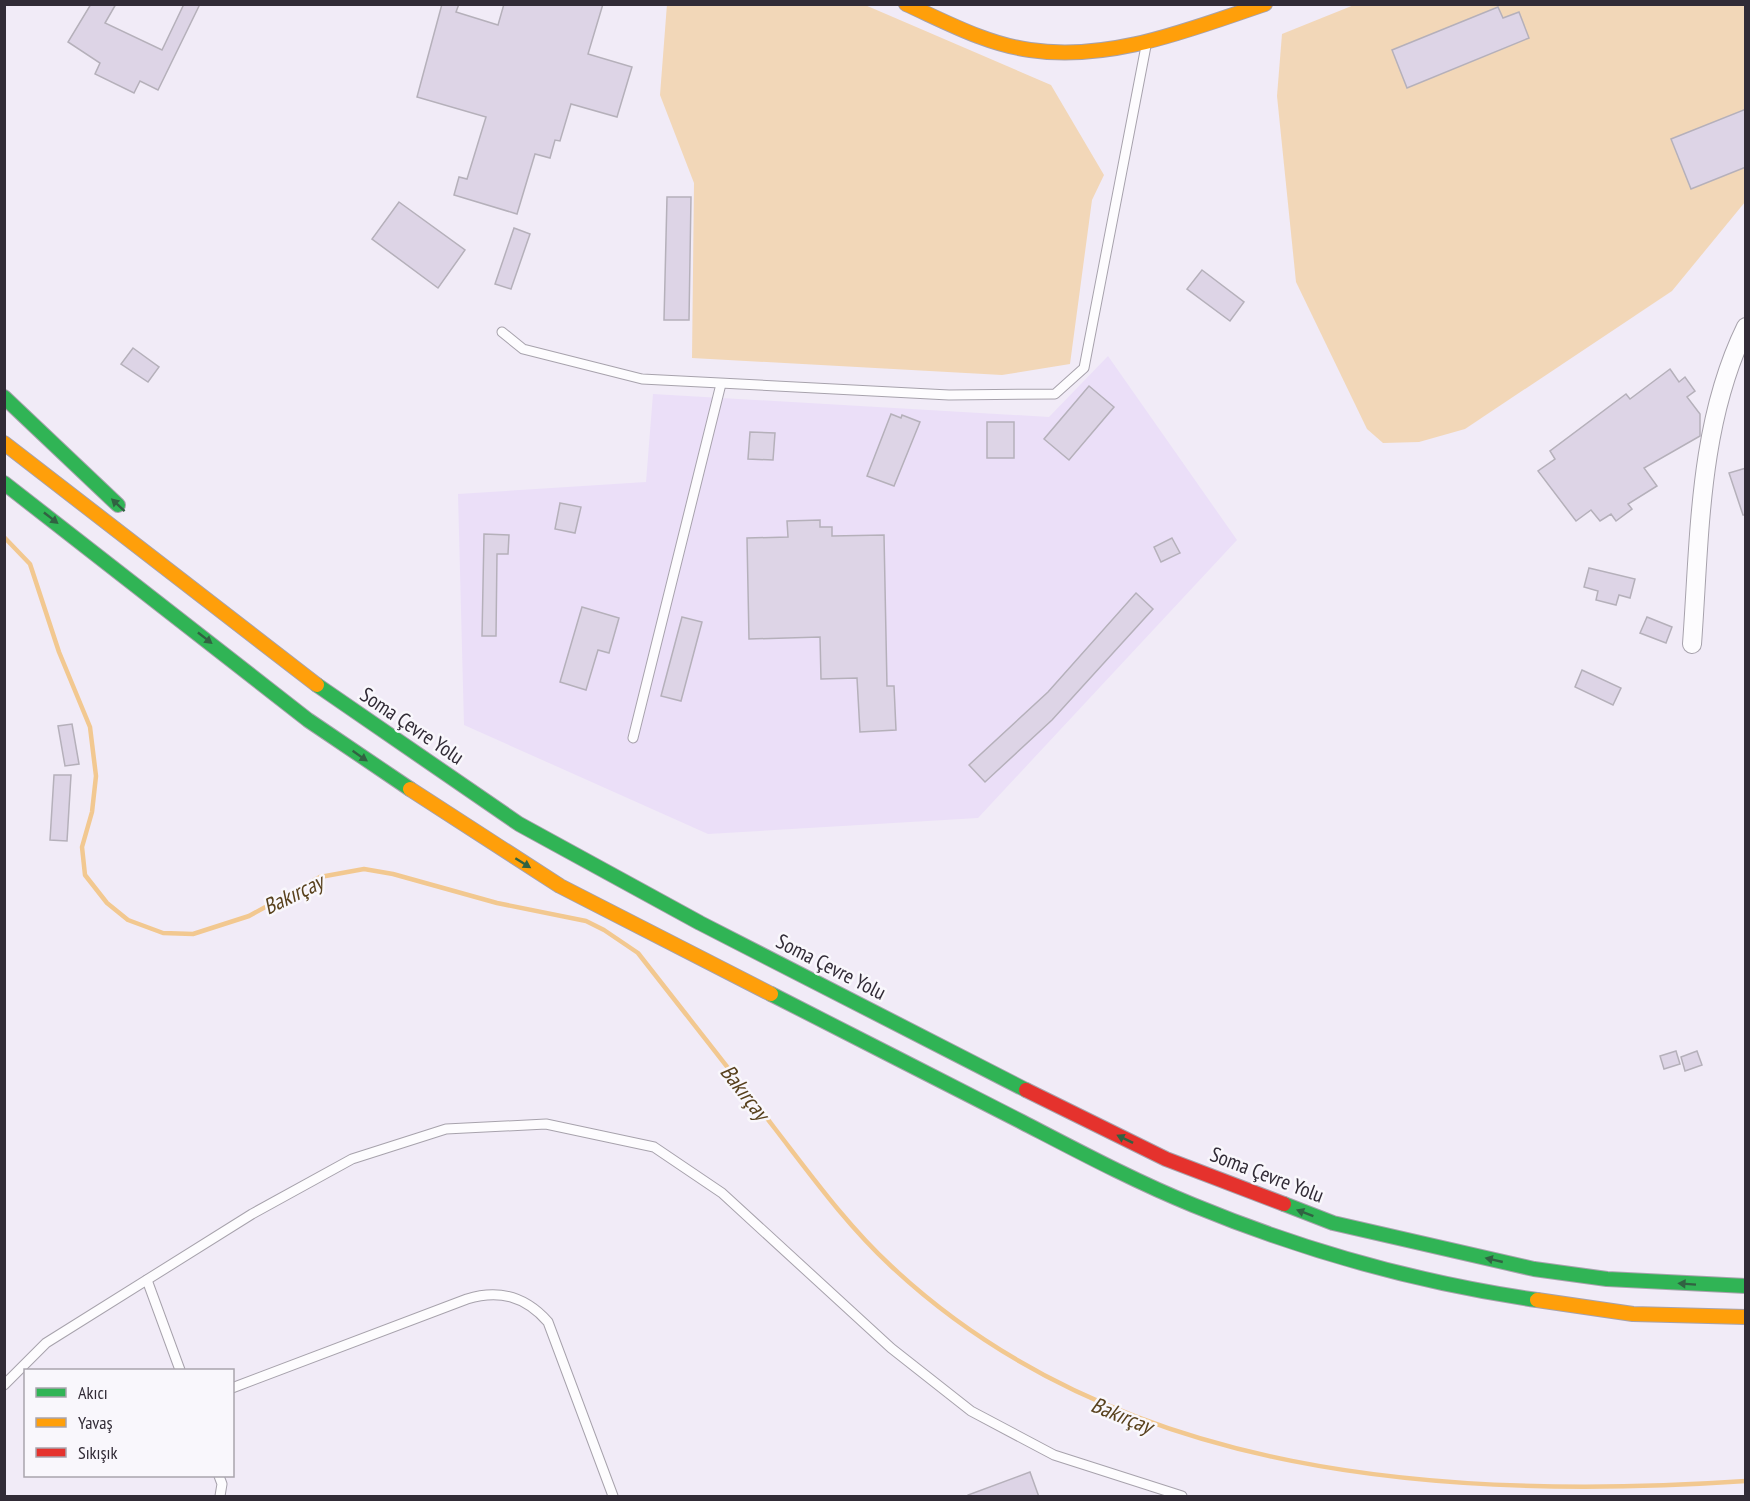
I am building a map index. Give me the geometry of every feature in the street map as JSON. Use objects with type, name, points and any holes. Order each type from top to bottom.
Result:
[{"type":"main road","points":[[906,4],[983,38],[1030,50],[1076,51],[1146,44],[1265,4]]},
{"type":"main road","points":[[4,397],[125,511]]},
{"type":"main road","name":"Soma Çevre Yolu","points":[[4,442],[333,698],[519,824],[700,923],[951,1053],[1166,1159],[1333,1223],[1534,1269],[1607,1279],[1746,1286]]},
{"type":"main road","points":[[4,483],[318,726],[466,827],[560,886],[1094,1159],[1192,1205],[1300,1244],[1399,1273],[1486,1293],[1633,1314],[1746,1317]]},
{"type":"main road","points":[[4,501],[112,577],[172,612]]},
{"type":"main road","points":[[167,551],[218,607]]},
{"type":"street","points":[[1692,644],[1710,429],[1732,354],[1746,327]]},
{"type":"lane","points":[[502,332],[523,349],[642,380],[949,395],[1055,394],[1084,368],[1146,44]]},
{"type":"lane","points":[[633,738],[721,384]]},
{"type":"lane","points":[[4,1385],[46,1343],[252,1214],[352,1159],[446,1129],[546,1124],[654,1147],[722,1193],[891,1348],[971,1411],[1054,1455],[1182,1497]]},
{"type":"lane","points":[[147,1280],[179,1369]]},
{"type":"lane","points":[[234,1387],[474,1297],[492,1293],[515,1297],[534,1307],[548,1322],[613,1497]]},
{"type":"lane","points":[[219,1477],[222,1484],[220,1497]]},
{"type":"shaded area","points":[[667,4],[865,5],[1051,85],[1104,175],[1092,200],[1070,364],[1002,375],[692,358],[694,183],[660,95]]},
{"type":"shaded area","points":[[1354,5],[1745,5],[1745,202],[1672,291],[1465,429],[1419,442],[1383,443],[1367,429],[1296,282],[1277,96],[1282,34]]},
{"type":"shaded area","points":[[1108,356],[1237,540],[978,818],[708,834],[464,725],[458,494],[646,482],[653,394],[1049,417]]},
{"type":"building","points":[[91,4],[116,4],[105,23],[162,50],[184,4],[200,4],[158,90],[140,81],[134,93],[95,74],[100,63],[68,42]]},
{"type":"building","points":[[442,4],[459,4],[456,12],[498,25],[504,4],[603,4],[588,54],[632,67],[617,117],[571,104],[560,141],[555,140],[550,158],[535,154],[517,214],[454,195],[459,177],[467,179],[486,117],[417,97]]},
{"type":"building","points":[[1498,7],[1503,18],[1519,12],[1529,38],[1407,88],[1392,50]]},
{"type":"building","points":[[1746,109],[1746,167],[1691,189],[1671,139]]},
{"type":"building","points":[[667,197],[691,197],[689,320],[664,320]]},
{"type":"building","points":[[399,202],[465,250],[438,288],[372,239]]},
{"type":"building","points":[[514,228],[530,234],[511,289],[495,284]]},
{"type":"building","points":[[1202,270],[1244,302],[1230,321],[1187,289]]},
{"type":"building","points":[[133,348],[159,367],[148,382],[121,364]]},
{"type":"building","points":[[1670,369],[1679,382],[1685,377],[1695,391],[1687,397],[1700,414],[1700,436],[1644,468],[1657,486],[1628,504],[1632,509],[1616,521],[1611,514],[1600,521],[1591,510],[1576,521],[1538,471],[1555,459],[1550,451],[1626,394],[1630,399]]},
{"type":"building","points":[[1089,386],[1114,407],[1069,460],[1044,439]]},
{"type":"building","points":[[891,414],[901,418],[902,415],[920,422],[894,486],[867,476]]},
{"type":"building","points":[[987,422],[1014,422],[1014,458],[987,458]]},
{"type":"building","points":[[750,432],[775,433],[773,460],[748,459]]},
{"type":"building","points":[[1746,468],[1746,515],[1743,515],[1729,473]]},
{"type":"building","points":[[560,503],[581,507],[575,533],[555,529]]},
{"type":"building","points":[[820,520],[820,527],[832,527],[832,536],[884,535],[887,686],[894,686],[896,730],[860,732],[857,678],[821,679],[820,637],[749,639],[747,538],[788,537],[787,521]]},
{"type":"building","points":[[484,534],[509,535],[508,554],[497,554],[496,636],[482,636]]},
{"type":"building","points":[[1172,538],[1180,553],[1161,562],[1154,547]]},
{"type":"building","points":[[1589,568],[1635,579],[1630,598],[1619,595],[1616,605],[1596,600],[1598,591],[1584,587]]},
{"type":"building","points":[[1136,593],[1153,609],[1052,720],[985,782],[969,765],[1048,692]]},
{"type":"building","points":[[582,607],[619,618],[609,653],[598,650],[586,690],[560,682]]},
{"type":"building","points":[[682,617],[702,622],[681,701],[661,696]]},
{"type":"building","points":[[1647,617],[1672,627],[1666,643],[1640,633]]},
{"type":"building","points":[[1582,670],[1621,688],[1613,705],[1575,687]]},
{"type":"building","points":[[72,724],[79,764],[65,766],[58,726]]},
{"type":"building","points":[[54,775],[71,775],[67,841],[50,840]]},
{"type":"building","points":[[1676,1051],[1680,1064],[1664,1069],[1660,1056]]},
{"type":"building","points":[[1697,1051],[1702,1065],[1685,1071],[1681,1057]]},
{"type":"building","points":[[1030,1472],[1039,1497],[968,1497],[968,1495]]},
{"type":"waterway","name":"Bakırçay","points":[[4,537],[30,564],[59,652],[90,727],[96,776],[92,812],[82,847],[85,875],[107,903],[128,920],[163,933],[193,934],[249,916],[320,877],[364,869],[393,874],[497,903],[586,921],[638,953],[831,1201],[891,1266],[981,1337],[1078,1392],[1183,1433],[1292,1461],[1404,1478],[1519,1486],[1633,1486],[1746,1481]]},
{"type":"traffic: fast","points":[[4,397],[118,505]]},
{"type":"traffic: fast","points":[[4,483],[308,720],[410,789]]},
{"type":"traffic: fast","points":[[317,685],[519,824],[700,923],[1026,1090]]},
{"type":"traffic: fast","points":[[771,994],[1106,1165],[1193,1205],[1276,1236],[1362,1263],[1449,1284],[1537,1300]]},
{"type":"traffic: fast","points":[[1284,1204],[1333,1223],[1534,1269],[1607,1279],[1746,1286]]},
{"type":"traffic: slow","points":[[906,4],[966,32],[998,43],[1030,50],[1060,52],[1090,51],[1150,41],[1265,4]]},
{"type":"traffic: slow","points":[[4,443],[317,685]]},
{"type":"traffic: slow","points":[[410,789],[560,886],[771,994]]},
{"type":"traffic: slow","points":[[1537,1300],[1633,1314],[1746,1317]]},
{"type":"traffic: jam","points":[[1026,1090],[1166,1159],[1284,1204]]}]
